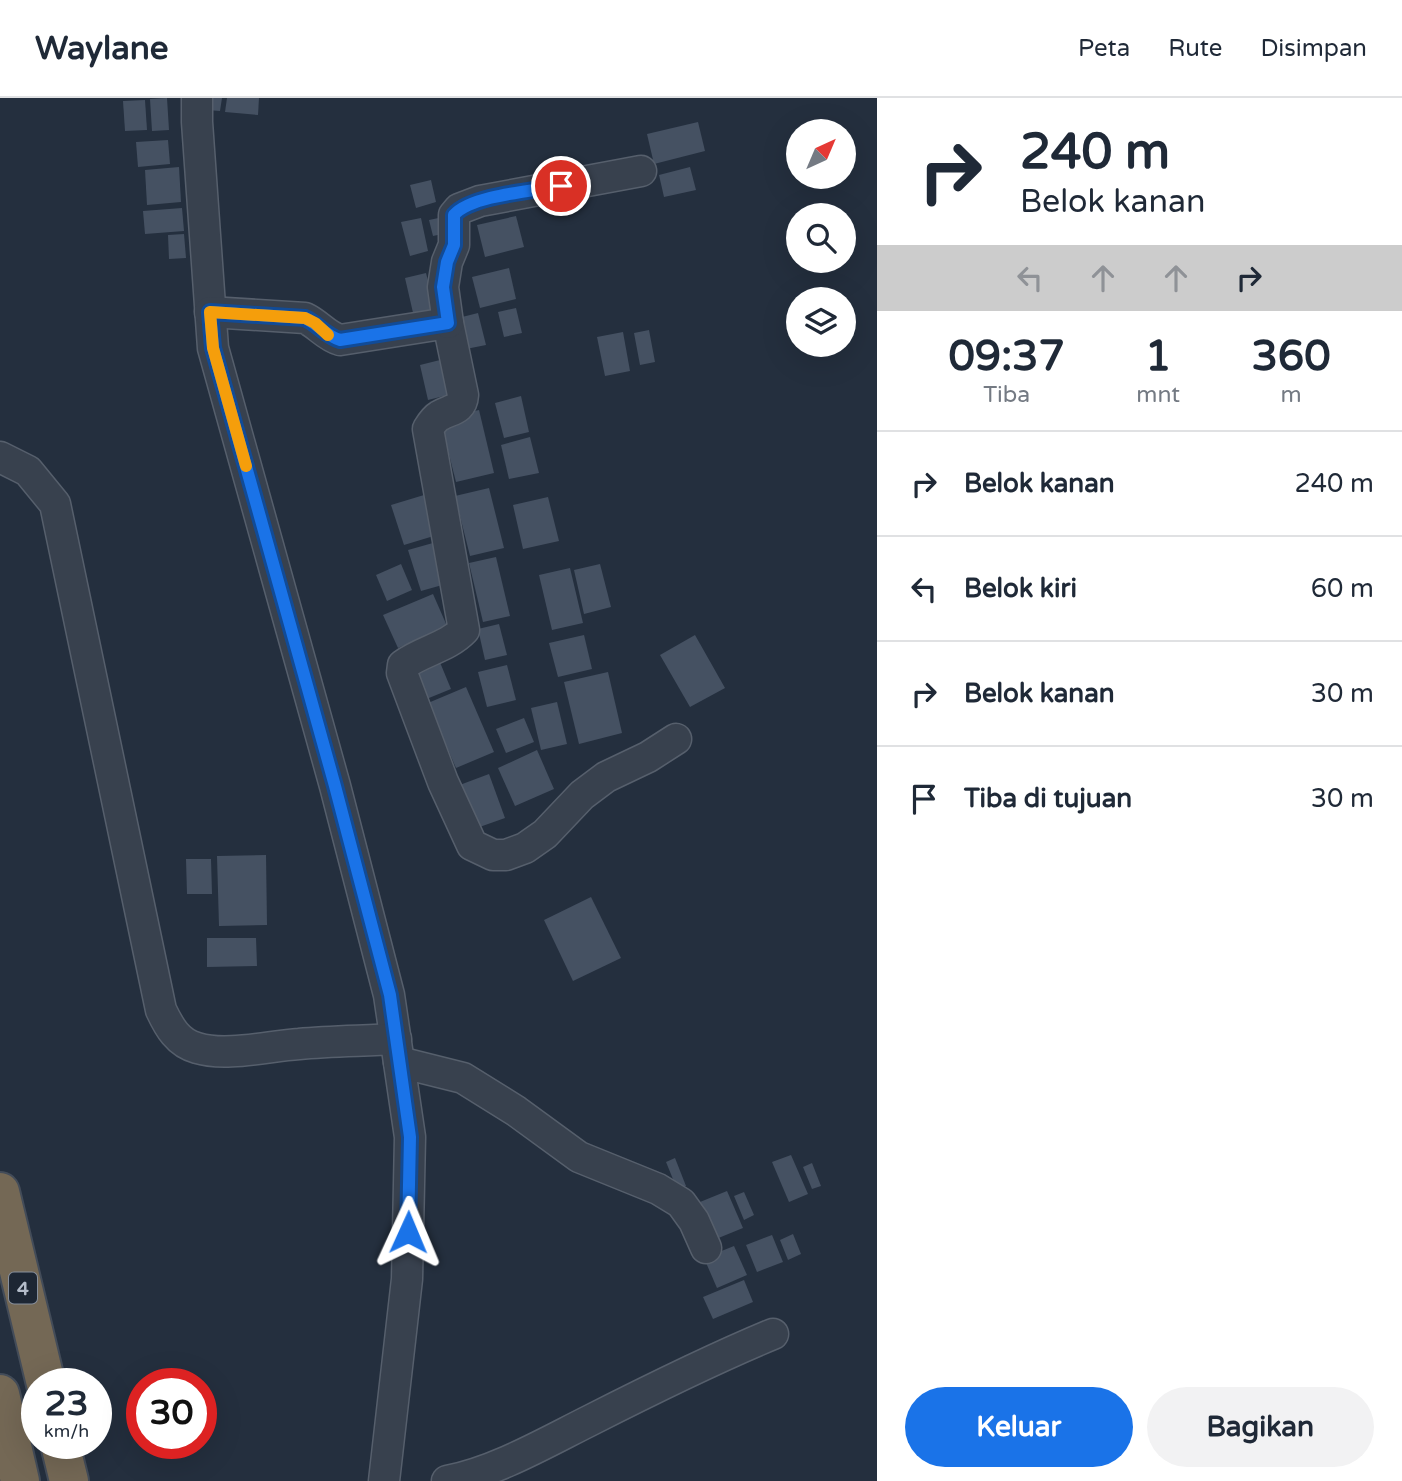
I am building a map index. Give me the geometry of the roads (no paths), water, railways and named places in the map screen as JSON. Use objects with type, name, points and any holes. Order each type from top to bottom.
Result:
[{"type":"highway","name":"4","points":[[0,1192],[42,1368]]},
{"type":"highway","points":[[0,1394],[20,1481]]},
{"type":"highway","points":[[64,1459],[69,1481]]},
{"type":"street","points":[[197,98],[213,348],[390,995],[410,1137],[407,1279],[384,1481]]},
{"type":"street","points":[[641,171],[480,201],[459,209],[454,215],[454,245],[447,262],[443,287],[463,402],[459,407],[434,419],[428,429],[464,630],[458,637],[411,659],[403,665],[402,673],[443,782],[472,845],[493,855],[506,855],[525,848],[545,834],[582,795],[606,777],[676,740]]},
{"type":"street","points":[[210,312],[305,318],[326,334],[340,340],[448,323]]},
{"type":"street","points":[[0,457],[28,471],[55,503],[161,1010],[170,1029],[195,1048],[216,1052],[298,1044],[398,1051],[463,1078],[516,1111],[579,1157],[658,1189],[681,1203],[694,1221],[706,1248]]},
{"type":"street","points":[[447,1481],[471,1476],[563,1434],[704,1363],[773,1334]]}]
